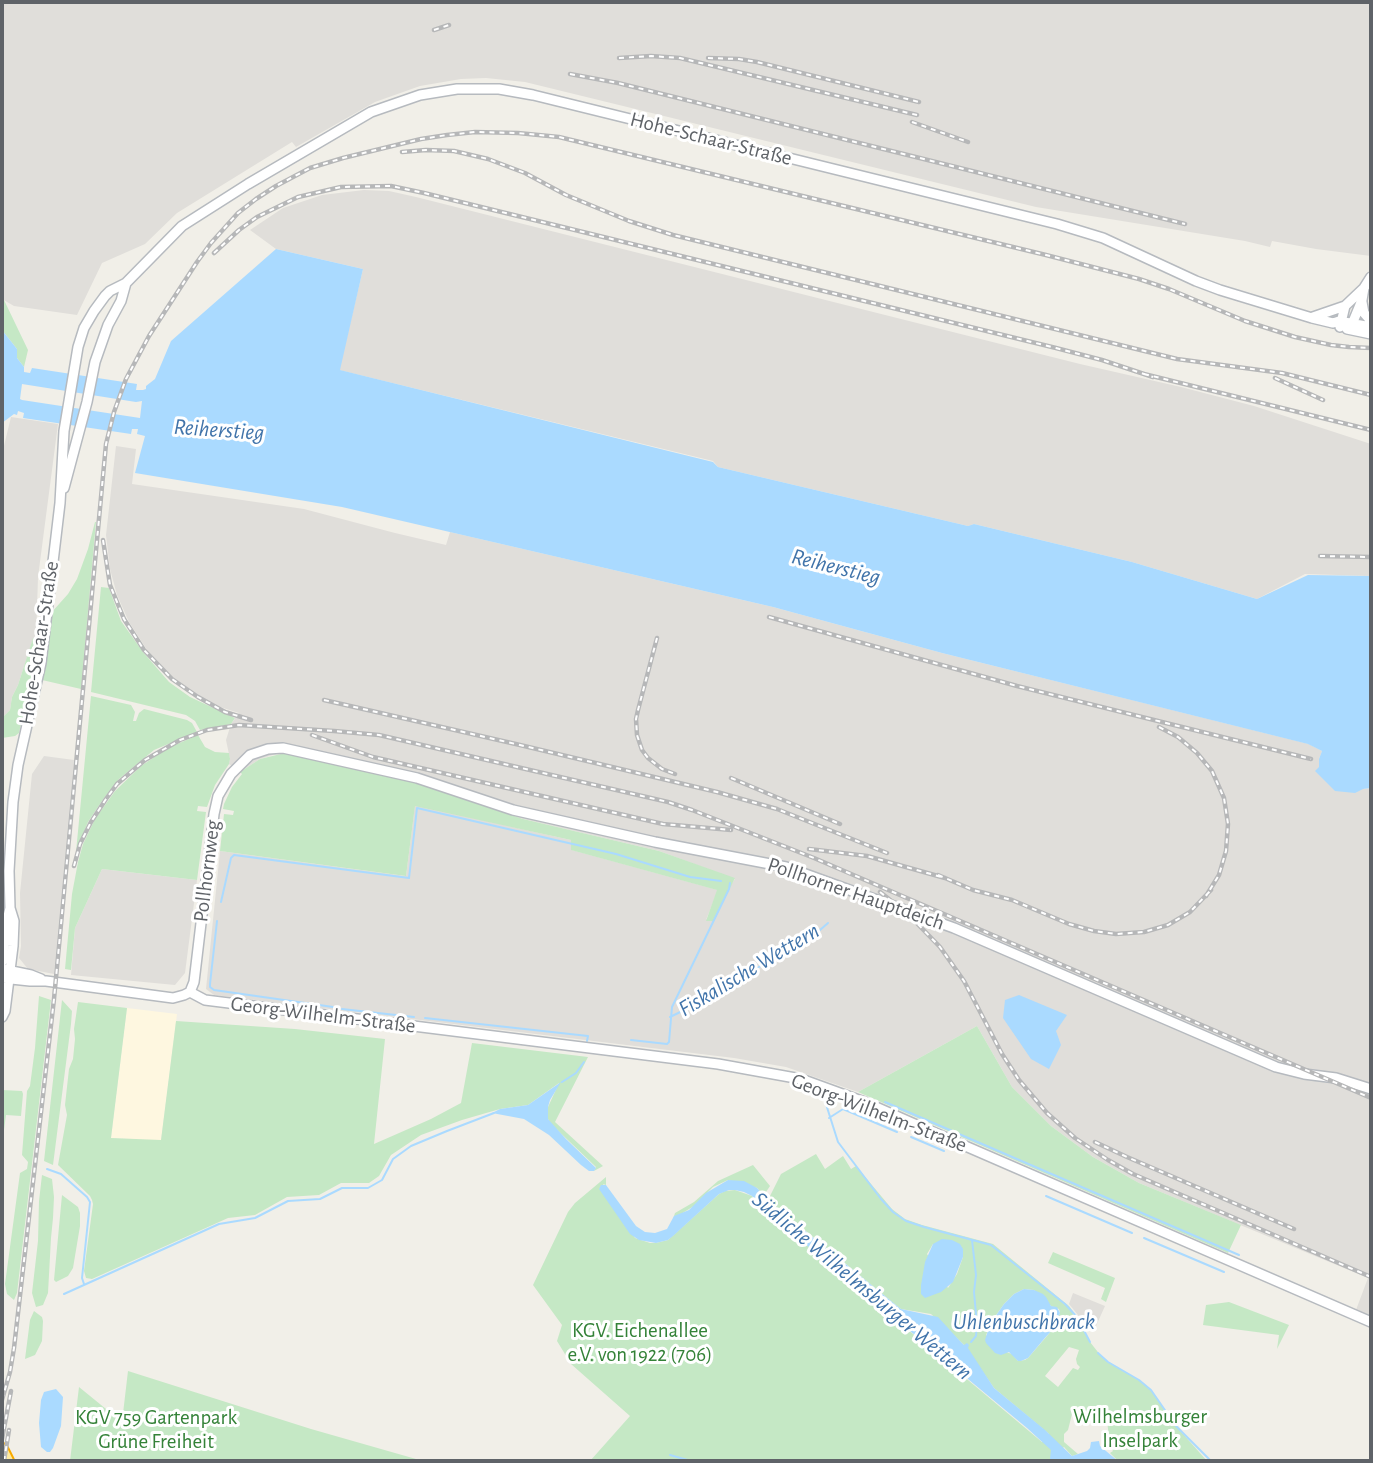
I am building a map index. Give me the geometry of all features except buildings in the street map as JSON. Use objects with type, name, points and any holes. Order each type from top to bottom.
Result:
[{"type":"highway","points":[[2,1449],[8,1461]]},
{"type":"main road","name":"Hohe-Schaar-Straße","points":[[2,961],[10,908],[9,853],[13,802],[18,765],[41,663],[60,503],[64,431],[74,366],[88,319],[110,292],[126,283],[182,226],[359,118],[420,95],[457,89],[499,89],[533,95],[1057,224],[1103,238],[1220,290],[1371,334]]},
{"type":"main road","points":[[1312,318],[1345,306],[1364,288],[1371,277]]},
{"type":"main road","name":"Hohe-Schaar-Straße","points":[[60,503],[107,325],[121,301],[126,283]]},
{"type":"main road","points":[[1364,288],[1364,313],[1371,321]]},
{"type":"main road","points":[[1343,325],[1362,300]]},
{"type":"main road","points":[[1343,325],[1345,306]]},
{"type":"main road","name":"Hohe-Schaar-Straße","points":[[1343,325],[1371,327]]},
{"type":"main road","name":"Pollhorner Hauptdeich","points":[[243,761],[260,751],[290,749],[417,778],[513,810],[655,842],[786,867],[954,928],[1276,1067],[1304,1074],[1336,1077],[1371,1089]]},
{"type":"main road","name":"Pollhornweg","points":[[191,990],[215,806],[225,782],[243,761]]},
{"type":"main road","name":"Hohe-Schaar-Straße","points":[[2,1017],[5,1011],[6,974],[14,921],[10,908]]},
{"type":"main road","name":"Georg-Wilhelm-Straße","points":[[6,974],[173,998],[191,990],[205,1000],[718,1064],[801,1079],[878,1108],[1371,1322]]},
{"type":"shaded area","points":[[2,2],[1371,2],[1371,256],[1272,241],[1270,247],[1036,207],[525,82],[486,78],[420,86],[375,102],[296,147],[292,142],[177,213],[145,244],[102,263],[77,315],[14,306],[2,299]]},
{"type":"shaded area","points":[[364,190],[389,191],[416,197],[1181,387],[1254,406],[1371,444],[1371,576],[1305,574],[1257,599],[1132,562],[718,467],[713,461],[339,370],[363,269],[276,249],[250,230],[283,208],[322,195]]},
{"type":"shaded area","points":[[11,417],[58,424],[38,577],[36,639],[33,639],[12,697],[10,710],[2,718],[2,454]]},
{"type":"shaded area","points":[[116,446],[136,449],[132,484],[304,509],[446,545],[450,532],[773,607],[942,653],[1309,744],[1322,751],[1319,759],[1363,789],[1371,788],[1371,1317],[1356,1310],[1368,1278],[1139,1183],[1093,1157],[1051,1126],[1012,1087],[977,1026],[858,1092],[786,1067],[734,1058],[214,995],[206,989],[220,851],[406,876],[415,805],[571,840],[572,850],[718,890],[706,920],[735,879],[659,851],[523,819],[428,786],[276,754],[260,759],[240,772],[229,764],[226,740],[231,724],[239,713],[220,707],[174,678],[149,653],[129,622],[117,595],[110,569],[106,535]]},
{"type":"shaded area","points":[[44,756],[74,760],[54,974],[28,969],[19,958],[20,893],[32,774]]},
{"type":"shaded area","points":[[102,869],[197,880],[185,973],[175,985],[71,975],[75,928]]},
{"type":"shaded area","points":[[127,1008],[177,1014],[161,1141],[111,1138]]},
{"type":"shaded area","points":[[1073,1293],[1105,1306],[1096,1326],[1082,1320],[1069,1304]]},
{"type":"green space","points":[[2,299],[28,350],[24,367],[17,358],[17,349],[2,330]]},
{"type":"green space","points":[[95,522],[81,689],[42,680],[51,613],[77,579]]},
{"type":"green space","points":[[101,587],[109,588],[121,621],[169,682],[190,697],[235,718],[231,724],[200,730],[195,721],[186,715],[91,692]]},
{"type":"green space","points":[[33,638],[37,641],[33,670],[19,733],[2,738],[2,718],[10,710]]},
{"type":"green space","points":[[91,696],[131,705],[135,712],[133,721],[136,721],[144,709],[187,720],[197,732],[154,750],[119,779],[88,822],[76,852]]},
{"type":"green space","points":[[198,735],[205,747],[215,752],[229,753],[230,759],[215,785],[207,807],[198,806],[197,811],[206,812],[197,880],[102,869],[75,928],[71,970],[65,969],[78,862],[95,819],[115,791],[141,766],[168,748]]},
{"type":"green space","points":[[285,753],[308,756],[428,786],[523,819],[659,851],[735,878],[714,921],[706,921],[717,890],[571,850],[571,840],[415,806],[406,876],[220,851],[224,814],[233,815],[234,811],[223,809],[224,804],[242,774],[240,772],[260,759]]},
{"type":"green space","points":[[39,996],[51,1000],[17,1293],[14,1300],[7,1294],[5,1284],[20,1173],[27,1169],[28,1162],[22,1155]]},
{"type":"green space","points":[[62,1000],[72,1011],[53,1165],[44,1161]]},
{"type":"green space","points":[[78,1002],[127,1008],[111,1138],[161,1140],[176,1021],[295,1029],[385,1039],[374,1144],[461,1103],[472,1043],[588,1057],[555,1122],[603,1166],[594,1171],[596,1167],[550,1123],[548,1107],[559,1083],[528,1105],[500,1109],[421,1135],[391,1155],[379,1176],[369,1183],[341,1183],[319,1195],[287,1197],[255,1215],[228,1218],[92,1279],[86,1278],[84,1271],[93,1204],[90,1196],[58,1165],[67,1115],[65,1105],[69,1069],[73,1059]]},
{"type":"green space","points":[[977,1026],[1012,1087],[1051,1126],[1093,1157],[1139,1183],[1241,1225],[1228,1253],[858,1092]]},
{"type":"green space","points":[[2,1090],[22,1091],[23,1094],[21,1116],[6,1115],[2,1145]]},
{"type":"green space","points":[[816,1154],[825,1169],[843,1156],[851,1169],[856,1166],[892,1209],[905,1219],[993,1244],[1069,1306],[1101,1356],[1151,1390],[1176,1426],[1207,1461],[1118,1461],[1110,1453],[1113,1451],[1106,1412],[1072,1414],[1068,1430],[1064,1434],[1064,1442],[1078,1454],[1072,1456],[1064,1447],[1048,1461],[590,1461],[630,1416],[571,1364],[557,1341],[562,1325],[533,1285],[568,1212],[606,1177],[606,1185],[603,1184],[635,1238],[650,1243],[668,1240],[725,1191],[735,1190],[752,1196],[757,1201],[753,1206],[760,1211],[765,1210],[1042,1442],[1049,1434],[994,1388],[964,1345],[931,1314],[901,1309],[768,1200],[781,1174]],"holes":[[[933,1244],[963,1257],[948,1288],[927,1254]],[[1024,1289],[1034,1290],[1051,1306],[1059,1309],[1060,1313],[1053,1329],[1028,1358],[1018,1361],[986,1335],[994,1318],[1014,1294]],[[1069,1347],[1079,1350],[1076,1359],[1080,1367],[1078,1370],[1073,1368],[1058,1387],[1045,1376]]]},
{"type":"green space","points":[[753,1165],[770,1186],[764,1195],[757,1188],[728,1180],[713,1187],[694,1206],[673,1219],[675,1213],[694,1202],[718,1181]]},
{"type":"green space","points":[[42,1175],[52,1179],[54,1197],[48,1293],[43,1305],[36,1307],[32,1293]]},
{"type":"green space","points":[[62,1195],[78,1207],[80,1226],[73,1268],[68,1276],[56,1282],[54,1280]]},
{"type":"green space","points":[[1053,1252],[1115,1278],[1106,1302],[1101,1299],[1105,1288],[1048,1263]]},
{"type":"green space","points":[[1229,1302],[1289,1325],[1277,1349],[1279,1335],[1203,1325],[1206,1305]]},
{"type":"green space","points":[[34,1311],[42,1317],[42,1341],[35,1355],[25,1359],[30,1320]]},
{"type":"green space","name":"KGV 759 Gartenpark Grüne Freiheit","points":[[128,1371],[419,1461],[70,1461],[79,1387],[122,1422]]},
{"type":"water","name":"Reiherstieg","points":[[276,249],[363,269],[340,370],[713,462],[718,467],[1132,562],[1257,599],[1308,575],[1371,576],[1371,788],[1355,793],[1335,791],[1315,771],[1319,767],[1322,751],[1308,744],[942,653],[773,607],[342,507],[135,473],[145,436],[137,434],[138,429],[132,429],[131,434],[23,418],[24,413],[18,411],[17,415],[14,414],[2,423],[2,330],[17,349],[17,358],[24,367],[24,372],[30,373],[32,368],[137,384],[136,390],[146,389],[155,379],[171,341]],"holes":[[[22,384],[142,401],[140,418],[20,399]]]},
{"type":"water","points":[[1019,995],[1067,1015],[1056,1031],[1061,1045],[1049,1069],[1031,1059],[1003,1018],[1005,1000]]},
{"type":"water","points":[[561,1082],[550,1100],[548,1119],[596,1168],[594,1171],[589,1171],[549,1135],[524,1119],[492,1113],[500,1109],[528,1105]]},
{"type":"water","points":[[728,1180],[744,1181],[757,1188],[772,1204],[901,1309],[938,1317],[964,1345],[969,1345],[968,1348],[994,1388],[1072,1456],[1087,1451],[1091,1442],[1099,1441],[1100,1446],[1118,1461],[1048,1461],[1051,1450],[1027,1428],[775,1219],[752,1196],[735,1190],[719,1194],[668,1240],[656,1243],[639,1240],[630,1234],[599,1189],[601,1185],[606,1185],[636,1226],[645,1232],[655,1233],[667,1229],[674,1216],[689,1210],[706,1193]]},
{"type":"water","name":"Uhlenbuschbrack","points":[[942,1239],[960,1244],[963,1257],[953,1282],[941,1292],[925,1298],[921,1294],[921,1285],[925,1262],[933,1244]]},
{"type":"water","name":"Uhlenbuschbrack","points":[[1024,1289],[1043,1294],[1060,1313],[1053,1329],[1028,1358],[1018,1361],[1009,1352],[1001,1355],[995,1353],[985,1340],[990,1324],[1004,1304]]},
{"type":"water","points":[[56,1389],[63,1397],[61,1426],[53,1448],[47,1452],[41,1447],[41,1400],[44,1392]]},
{"type":"waterway","points":[[221,902],[234,855],[409,878],[417,808],[616,854],[690,877],[721,881]]},
{"type":"waterway","points":[[631,1040],[667,1044],[669,1042],[672,1007],[730,883]]},
{"type":"waterway","points":[[217,921],[210,984],[214,990],[333,1007]]},
{"type":"waterway","name":"Fiskalische Wettern","points":[[670,1017],[713,996],[812,937],[828,923]]},
{"type":"waterway","points":[[342,1009],[414,1017]]},
{"type":"waterway","points":[[425,1018],[588,1036],[587,1041]]},
{"type":"waterway","points":[[562,1082],[576,1073],[584,1062]]},
{"type":"waterway","points":[[825,1101],[838,1142],[893,1212],[906,1221],[991,1245],[1065,1304],[1077,1317],[1090,1342]]},
{"type":"waterway","points":[[885,1102],[1239,1255]]},
{"type":"waterway","points":[[829,1118],[843,1109],[897,1132]]},
{"type":"waterway","name":"Südliche Wilhelmsburger Wettern","points":[[64,1294],[219,1224],[255,1218],[288,1201],[320,1199],[342,1188],[368,1188],[382,1180],[393,1159],[411,1146],[494,1113]]},
{"type":"waterway","points":[[911,1137],[944,1151]]},
{"type":"waterway","name":"Südliche Wilhelmsburger Wettern","points":[[47,1169],[61,1174],[90,1202],[82,1278],[84,1284]]},
{"type":"waterway","points":[[1046,1196],[1132,1233]]},
{"type":"waterway","points":[[1144,1238],[1224,1272]]},
{"type":"waterway","points":[[971,1342],[976,1336],[977,1325],[972,1240]]},
{"type":"waterway","points":[[1098,1353],[1151,1390],[1176,1426],[1211,1461]]},
{"type":"waterway","points":[[670,1455],[691,1461]]},
{"type":"railway","points":[[434,30],[449,25]]},
{"type":"railway","points":[[619,58],[680,58],[917,115]]},
{"type":"railway","points":[[708,58],[757,62],[919,102]]},
{"type":"railway","points":[[570,74],[618,83],[1185,224]]},
{"type":"railway","points":[[912,122],[968,142]]},
{"type":"railway","points":[[2,1400],[14,1348],[54,999],[106,444],[126,379],[149,336],[211,243],[238,213],[256,199],[310,168],[421,139],[475,132],[559,137],[1139,279],[1245,321],[1295,337],[1331,345],[1371,348]]},
{"type":"railway","points":[[402,152],[454,151],[488,159],[629,221],[673,235],[1177,359],[1282,373],[1371,395]]},
{"type":"railway","points":[[214,253],[257,217],[298,197],[341,187],[391,186],[1056,348],[1153,377]]},
{"type":"railway","points":[[1144,374],[1371,430]]},
{"type":"railway","points":[[1275,378],[1323,400]]},
{"type":"railway","points":[[103,540],[110,585],[124,619],[144,650],[172,679],[198,697],[225,712],[251,720]]},
{"type":"railway","points":[[1320,556],[1371,557]]},
{"type":"railway","points":[[769,617],[1017,686],[1311,759]]},
{"type":"railway","points":[[657,638],[636,719],[637,735],[648,758],[662,769],[675,774]]},
{"type":"railway","points":[[324,700],[717,792],[777,809],[887,853]]},
{"type":"railway","points":[[74,866],[80,844],[91,822],[117,784],[145,760],[180,740],[207,730],[239,725],[379,735],[668,802],[692,810],[814,858],[1371,1098]]},
{"type":"railway","points":[[1159,727],[1178,737],[1197,753],[1212,771],[1224,798],[1228,824],[1226,851],[1219,875],[1206,896]]},
{"type":"railway","points":[[312,735],[373,757],[663,824],[731,830]]},
{"type":"railway","points":[[731,778],[840,824]]},
{"type":"railway","points":[[809,849],[867,856],[945,878]]},
{"type":"railway","points":[[938,875],[973,890],[1012,900],[1069,924],[1116,934],[1144,932],[1168,925],[1190,912],[1211,890]]},
{"type":"railway","points":[[880,892],[908,914],[940,947],[964,981],[1002,1054],[1019,1080],[1047,1113],[1075,1138],[1133,1174],[1371,1277]]},
{"type":"railway","points":[[1095,1142],[1294,1229]]},
{"type":"railway","points":[[2,1439],[11,1391]]},
{"type":"railway","points":[[4,1461],[9,1430]]},
{"type":"park label","name":"KGV. Eichenallee e.V. von 1922 (706)","points":[[640,1343]]},
{"type":"park label","name":"Wilhelmsburger Inselpark","points":[[1140,1429]]}]
